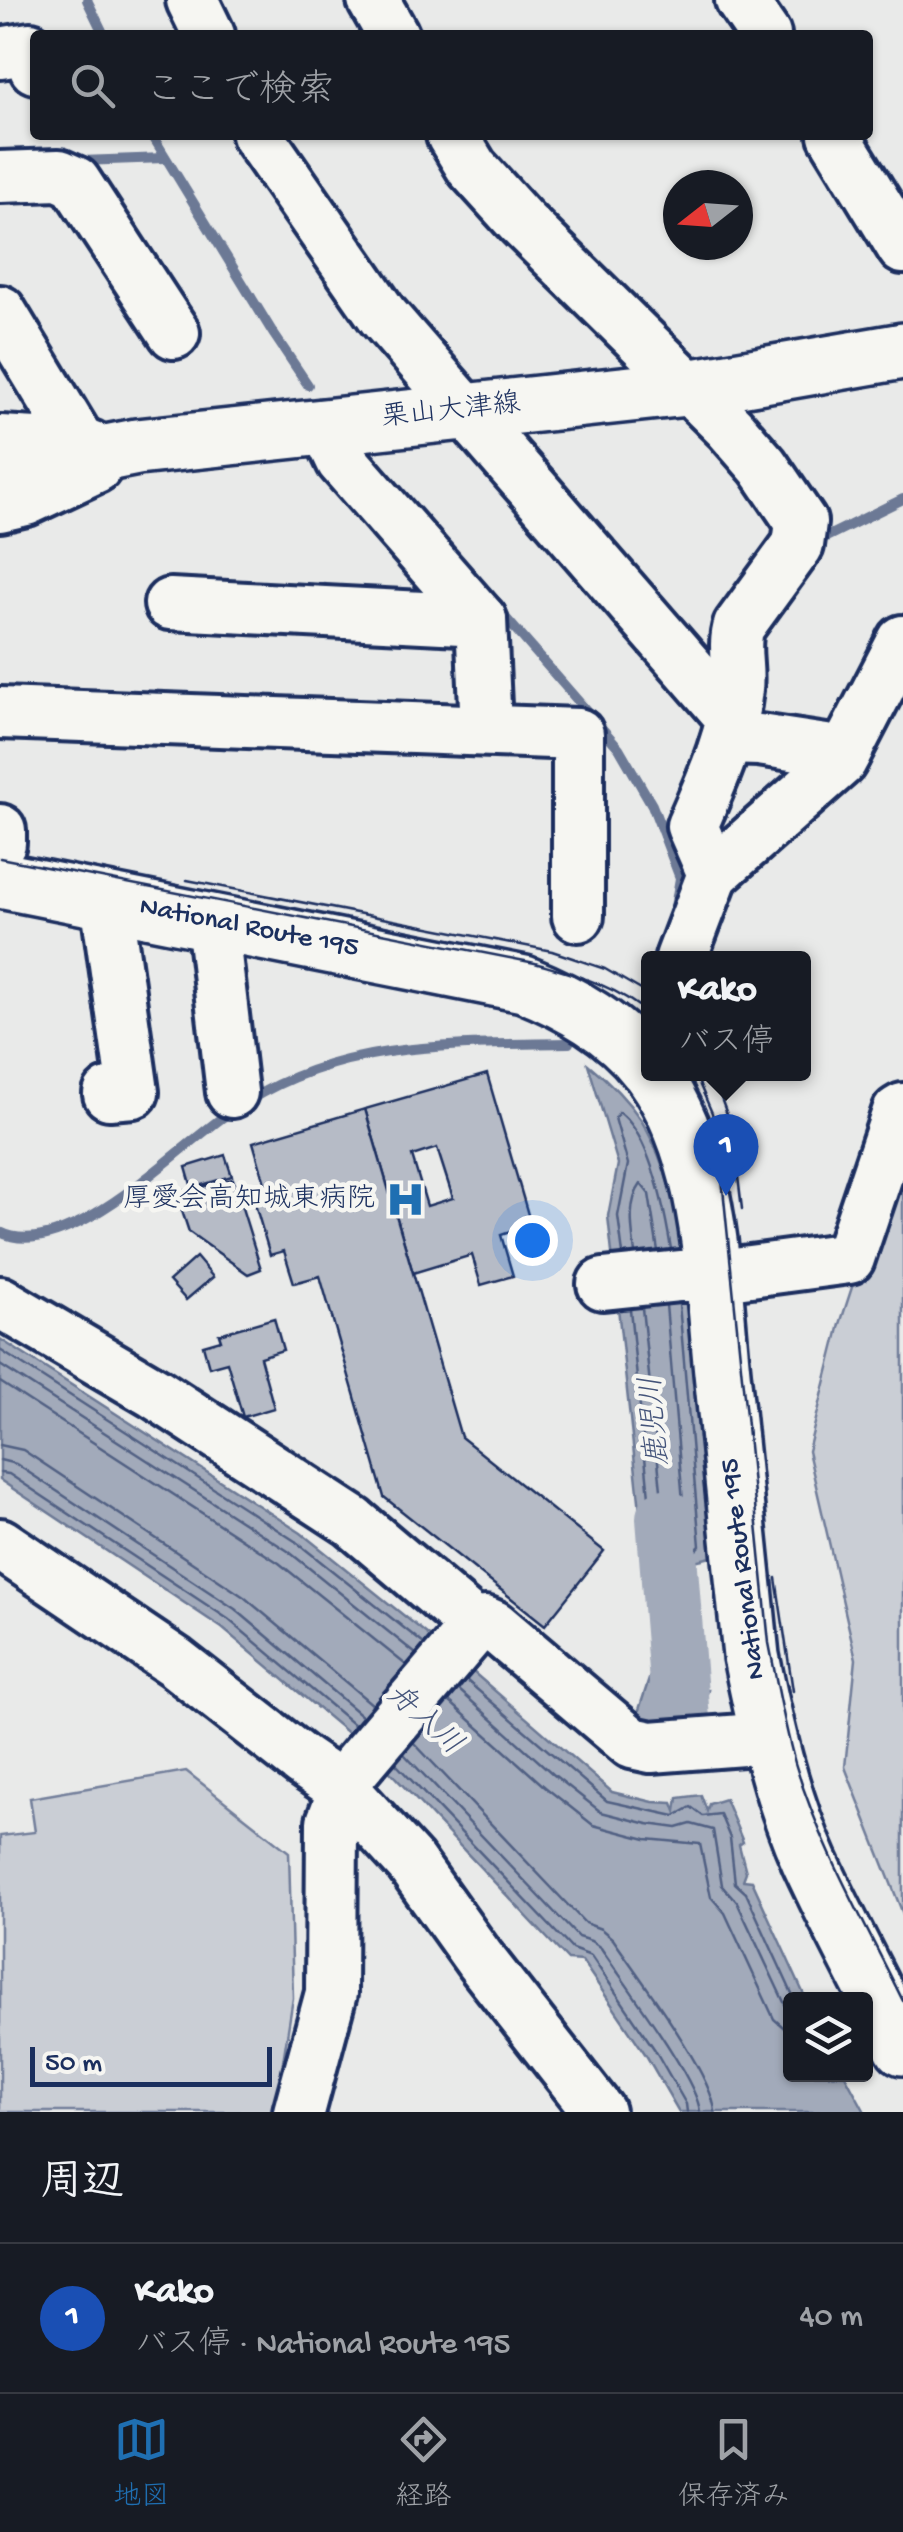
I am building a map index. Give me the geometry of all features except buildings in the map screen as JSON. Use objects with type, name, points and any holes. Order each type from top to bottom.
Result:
[{"type":"main road","name":"栗山大津線","points":[[0,474],[137,448],[688,388],[903,350]]},
{"type":"main road","name":"National Route 195","points":[[0,880],[524,984],[584,1012],[641,1060]]},
{"type":"main road","name":"National Route 195","points":[[657,1081],[676,1112],[700,1194],[696,1276],[752,1656],[769,1738],[809,1859],[903,2047]]},
{"type":"street","points":[[192,0],[207,30]]},
{"type":"street","points":[[372,0],[390,30]]},
{"type":"street","points":[[741,0],[762,30]]},
{"type":"street","points":[[260,140],[382,315],[729,729],[759,740],[845,753]]},
{"type":"street","points":[[455,140],[472,168],[521,222],[763,466],[801,522],[798,545],[739,626],[735,638],[738,687],[723,756],[692,826],[713,874]]},
{"type":"street","points":[[837,140],[903,248]]},
{"type":"street","points":[[0,177],[55,155],[174,333]]},
{"type":"street","points":[[0,311],[81,445]]},
{"type":"street","points":[[325,425],[342,461],[481,620],[486,728]]},
{"type":"street","points":[[0,441],[137,448]]},
{"type":"street","points":[[0,506],[26,500],[137,448]]},
{"type":"street","points":[[170,604],[234,593],[400,601],[481,620]]},
{"type":"street","points":[[685,951],[713,874],[841,760],[903,640]]},
{"type":"street","points":[[0,713],[578,734],[578,916]]},
{"type":"street","points":[[0,830],[0,843]]},
{"type":"street","points":[[106,900],[133,1092],[109,1094]]},
{"type":"street","points":[[212,921],[232,1092]]},
{"type":"street","points":[[603,1284],[849,1258],[849,1196],[903,1109]]},
{"type":"street","points":[[0,1302],[156,1393],[353,1522],[473,1631]]},
{"type":"street","points":[[0,1544],[175,1662],[302,1761],[347,1782],[599,2112]]},
{"type":"street","points":[[299,2112],[331,1993],[332,1822],[347,1782],[473,1631],[486,1622],[494,1626],[632,1743],[651,1747],[769,1738]]},
{"type":"shaded area","points":[[903,1167],[903,1914],[845,1767],[856,1659],[808,1451],[840,1324],[881,1198]]},
{"type":"shaded area","points":[[186,1771],[289,1852],[293,1998],[275,2112],[0,2112],[0,1836],[35,1832],[30,1798]]},
{"type":"water","points":[[588,1064],[629,1104],[656,1148],[682,1246],[711,1557],[669,1567],[677,1692],[708,1690],[696,1731],[635,1722],[651,1673],[652,1620],[608,1216],[618,1164]]},
{"type":"water","name":"舟入川","points":[[0,1339],[301,1533],[458,1659],[612,1792],[673,1803],[676,1811],[678,1798],[701,1795],[707,1811],[709,1804],[725,1799],[743,1842],[739,1845],[746,1872],[743,1880],[752,1881],[803,1992],[783,1992],[783,2082],[849,2082],[865,2112],[679,2112],[646,2055],[582,1961],[568,1960],[375,1756],[222,1628],[0,1480]]},
{"type":"waterway","points":[[87,0],[102,30]]},
{"type":"waterway","points":[[155,140],[308,385]]},
{"type":"waterway","points":[[81,161],[165,158]]},
{"type":"waterway","points":[[822,539],[903,499]]},
{"type":"waterway","points":[[498,609],[619,748],[652,805],[680,878],[674,913]]},
{"type":"waterway","points":[[248,1101],[285,1081],[363,1056],[445,1046],[569,1043]]},
{"type":"waterway","points":[[0,1232],[27,1238],[57,1232],[89,1217],[233,1110]]},
{"type":"waterway","name":"鹿児川","points":[[665,1518],[682,1732]]},
{"type":"tram line","points":[[0,858],[535,963],[609,988],[641,1008]]},
{"type":"tram line","points":[[187,880],[552,951],[605,969],[641,990]]},
{"type":"tram line","points":[[698,1081],[718,1139],[769,1643],[784,1718],[817,1824],[903,2001]]},
{"type":"tram line","points":[[715,1081],[732,1128],[742,1209]]},
{"type":"tram line","points":[[776,1578],[793,1691]]},
{"type":"place","name":"Kako","points":[[726,1196]]},
{"type":"place","name":"厚愛会高知城東病院","points":[[405,1200]]}]
